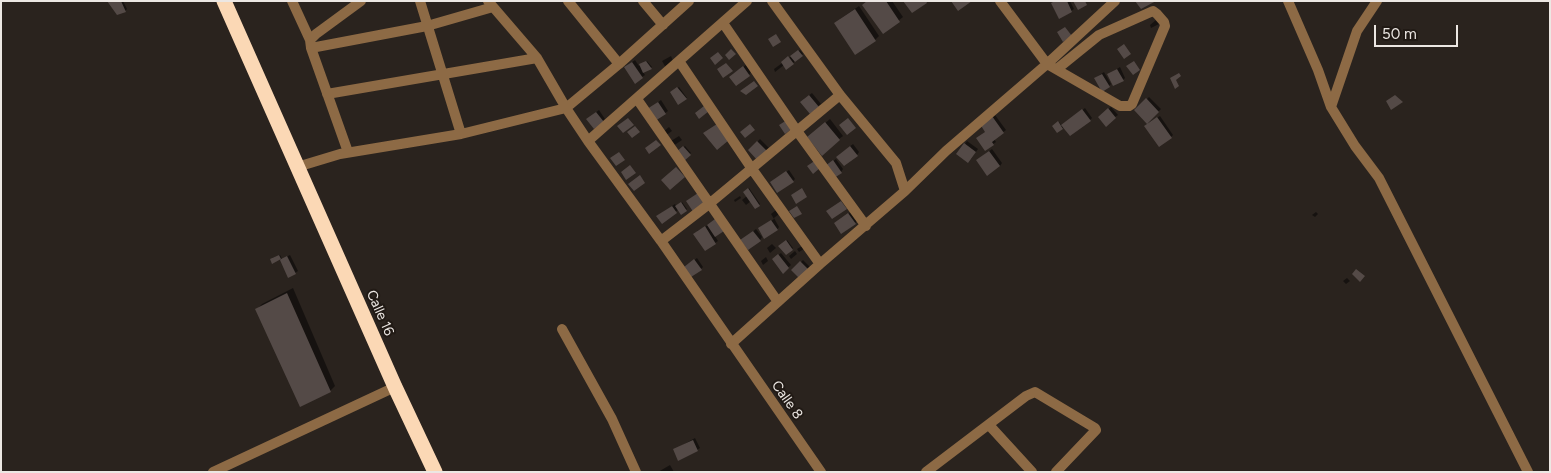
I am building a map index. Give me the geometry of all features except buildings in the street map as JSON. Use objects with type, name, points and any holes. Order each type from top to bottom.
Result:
[{"type":"highway","name":"Calle 16","points":[[224,1],[435,472]]},
{"type":"street","points":[[292,1],[311,44],[344,153]]},
{"type":"street","points":[[311,44],[316,34],[361,1]]},
{"type":"street","points":[[420,1],[461,134]]},
{"type":"street","points":[[568,1],[619,64]]},
{"type":"street","points":[[643,1],[662,25]]},
{"type":"street","points":[[297,167],[325,157],[461,134],[566,108],[619,64],[689,1]]},
{"type":"street","points":[[588,141],[748,1]]},
{"type":"street","points":[[772,1],[840,95],[896,164],[906,192]]},
{"type":"street","points":[[1000,1],[1047,64],[1120,106],[1132,104],[1165,26],[1164,22],[1152,11],[1099,35],[1056,69]]},
{"type":"street","points":[[732,344],[820,264],[906,192],[946,151],[1047,64],[1115,1]]},
{"type":"street","points":[[1288,1],[1318,70],[1331,107],[1355,146],[1379,178],[1528,472]]},
{"type":"street","points":[[1331,107],[1357,32],[1377,1]]},
{"type":"street","points":[[311,44],[427,26],[491,4]]},
{"type":"street","name":"Calle 8","points":[[491,4],[537,58],[588,141],[661,241],[821,472]]},
{"type":"street","points":[[722,23],[866,226]]},
{"type":"street","points":[[327,94],[537,58]]},
{"type":"street","points":[[679,61],[752,169],[820,264]]},
{"type":"street","points":[[661,241],[752,169],[840,95]]},
{"type":"street","points":[[637,99],[778,302]]},
{"type":"street","points":[[562,329],[612,419],[636,472]]},
{"type":"street","points":[[213,472],[396,387]]},
{"type":"street","points":[[926,472],[1026,396],[1035,392],[1095,428],[1094,433],[1056,472]]},
{"type":"street","points":[[988,424],[1032,472]]}]
